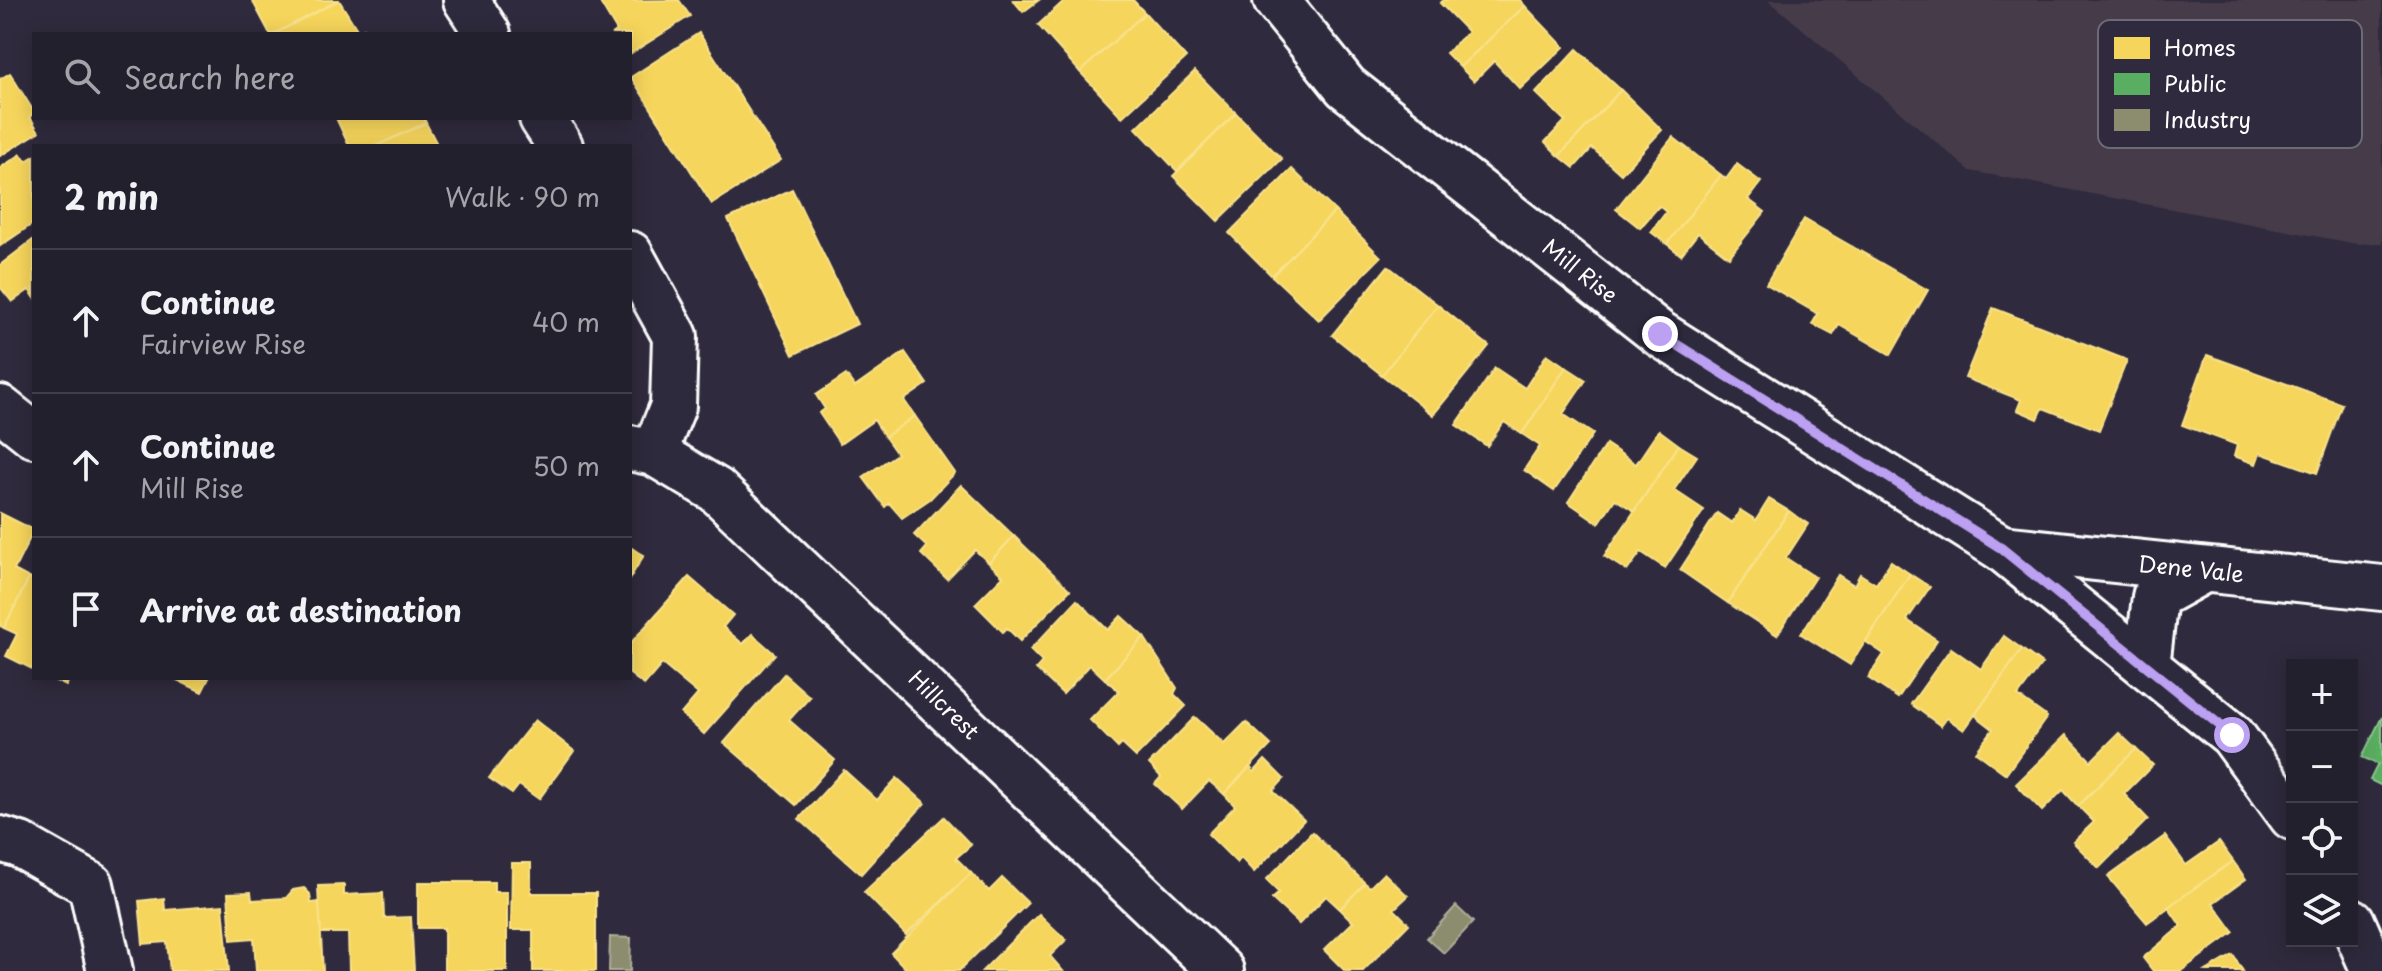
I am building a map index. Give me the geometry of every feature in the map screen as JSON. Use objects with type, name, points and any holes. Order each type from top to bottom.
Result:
[{"type":"street","points":[[466,0],[487,32]]},
{"type":"street","name":"Mill Rise","points":[[1276,0],[1346,87],[1660,334],[2001,548],[2232,735],[2286,809]]},
{"type":"street","points":[[543,120],[559,144]]},
{"type":"street","points":[[632,258],[675,336],[673,406],[642,451]]},
{"type":"street","points":[[0,408],[32,433]]},
{"type":"street","name":"Hillcrest","points":[[642,451],[716,490],[1221,971]]},
{"type":"street","name":"Dene Vale","points":[[2001,548],[2382,588]]},
{"type":"street","points":[[2147,666],[2155,597],[2202,571]]},
{"type":"street","points":[[0,839],[20,845],[91,885],[110,971]]},
{"type":"street","points":[[2358,935],[2374,971]]},
{"type":"shaded area","points":[[1768,0],[2382,0],[2382,243],[2357,244],[1970,171]]},
{"type":"building: Homes","points":[[252,0],[339,0],[278,32],[269,32]]},
{"type":"building: Homes","points":[[339,0],[358,31],[364,28],[366,32],[278,32]]},
{"type":"building: Homes","points":[[679,0],[690,16],[632,53],[632,32],[615,32],[599,1]]},
{"type":"building: Homes","points":[[1013,0],[1039,0],[1023,12]]},
{"type":"building: Homes","points":[[1065,0],[1133,0],[1145,13],[1080,72],[1038,25]]},
{"type":"building: Homes","points":[[1444,0],[1520,0],[1525,6],[1460,67],[1446,53],[1468,32],[1440,3]]},
{"type":"building: Homes","points":[[1525,6],[1564,47],[1520,89],[1494,61],[1474,81],[1460,67]]},
{"type":"building: Homes","points":[[1145,13],[1186,58],[1122,117],[1080,72]]},
{"type":"building: Homes","points":[[699,33],[781,160],[712,204],[632,76]]},
{"type":"building: Homes","points":[[1577,49],[1621,90],[1559,156],[1545,142],[1565,121],[1536,93]]},
{"type":"building: Homes","points":[[1195,71],[1236,113],[1177,171],[1136,128]]},
{"type":"building: Homes","points":[[10,73],[32,109],[30,117],[39,132],[0,156],[0,79]]},
{"type":"building: Homes","points":[[1621,90],[1662,130],[1621,174],[1592,148],[1574,168],[1559,156]]},
{"type":"building: Homes","points":[[1236,113],[1282,159],[1218,221],[1173,176]]},
{"type":"building: Homes","points":[[337,120],[425,120],[426,123],[380,144],[348,144]]},
{"type":"building: Homes","points":[[426,123],[437,144],[380,144]]},
{"type":"building: Homes","points":[[1673,137],[1721,175],[1667,244],[1651,232],[1666,212],[1659,206],[1640,228],[1616,209]]},
{"type":"building: Homes","points":[[21,154],[26,161],[32,157],[32,224],[0,246],[0,168]]},
{"type":"building: Homes","points":[[1737,164],[1761,182],[1748,199],[1765,212],[1729,257],[1698,233],[1681,255],[1667,244],[1721,175],[1726,179]]},
{"type":"building: Homes","points":[[1292,169],[1335,211],[1272,276],[1229,233]]},
{"type":"building: Homes","points":[[792,189],[857,324],[793,355],[728,219]]},
{"type":"building: Homes","points":[[1335,211],[1381,257],[1319,320],[1272,276]]},
{"type":"building: Homes","points":[[1804,219],[1928,290],[1891,355],[1839,325],[1833,335],[1812,324],[1818,314],[1766,284]]},
{"type":"building: Homes","points":[[32,241],[32,294],[29,290],[12,302],[0,287],[0,265]]},
{"type":"building: Homes","points":[[1388,266],[1438,305],[1382,375],[1332,335]]},
{"type":"building: Homes","points":[[1438,305],[1489,346],[1433,415],[1382,375]]},
{"type":"building: Homes","points":[[1993,308],[2127,360],[2099,430],[2043,408],[2038,419],[2017,410],[2021,400],[1965,378]]},
{"type":"building: Homes","points":[[905,352],[927,384],[904,400],[915,416],[885,437],[874,420],[840,444],[819,413],[825,409],[816,395],[846,375],[855,387]]},
{"type":"building: Homes","points":[[1547,354],[1566,367],[1522,434],[1504,422],[1487,446],[1456,425],[1495,368],[1525,388]]},
{"type":"building: Homes","points":[[2207,355],[2342,404],[2317,473],[2260,453],[2256,464],[2234,456],[2237,445],[2182,425]]},
{"type":"building: Homes","points":[[1566,367],[1586,380],[1563,414],[1593,434],[1554,491],[1524,470],[1540,446],[1522,434]]},
{"type":"building: Homes","points":[[915,416],[955,473],[930,499],[902,518],[889,503],[885,507],[863,477],[897,454],[885,437]]},
{"type":"building: Homes","points":[[1659,430],[1679,445],[1634,511],[1615,499],[1599,523],[1568,502],[1606,444],[1636,464]]},
{"type":"building: Homes","points":[[1679,445],[1697,456],[1674,490],[1704,510],[1665,568],[1641,552],[1627,571],[1604,556]]},
{"type":"building: Homes","points":[[961,485],[1014,536],[989,563],[975,550],[947,579],[921,554],[927,547],[914,535]]},
{"type":"building: Homes","points":[[1769,499],[1789,511],[1728,603],[1680,570],[1717,513],[1732,523],[1740,510],[1756,520]]},
{"type":"building: Homes","points":[[1789,511],[1808,524],[1786,558],[1815,577],[1777,635],[1728,603]]},
{"type":"building: Homes","points":[[0,513],[32,529],[32,534],[14,570],[29,578],[4,628],[0,626]]},
{"type":"building: Homes","points":[[1014,536],[1070,590],[1020,641],[1007,628],[1003,632],[975,604],[1003,576],[989,563]]},
{"type":"building: Homes","points":[[632,548],[644,555],[632,575]]},
{"type":"building: Homes","points":[[1891,561],[1910,574],[1850,665],[1801,634],[1838,575],[1854,585],[1860,574],[1876,584]]},
{"type":"building: Homes","points":[[1910,574],[1930,587],[1907,620],[1937,640],[1898,698],[1868,678],[1884,654],[1866,642]]},
{"type":"building: Homes","points":[[689,577],[733,615],[723,627],[743,644],[752,634],[775,654],[704,734],[681,714],[698,694],[662,664],[644,685],[632,676],[632,642]]},
{"type":"building: Homes","points":[[29,578],[32,579],[32,669],[6,656],[17,634],[4,628]]},
{"type":"building: Homes","points":[[1077,600],[1108,630],[1121,616],[1144,637],[1105,679],[1090,665],[1063,694],[1036,669],[1042,662],[1030,650]]},
{"type":"building: Homes","points":[[2004,636],[2022,649],[1964,730],[1947,718],[1941,726],[1911,704],[1951,648],[1981,669]]},
{"type":"building: Homes","points":[[1144,637],[1177,688],[1174,694],[1186,706],[1136,757],[1122,744],[1118,748],[1090,720],[1119,691],[1105,679]]},
{"type":"building: Homes","points":[[2022,649],[2042,664],[2018,696],[2047,717],[2006,774],[1976,752],[1993,729],[1975,715]]},
{"type":"building: Homes","points":[[784,674],[810,697],[789,720],[835,760],[796,805],[724,743]]},
{"type":"building: Homes","points":[[54,680],[69,680],[66,686]]},
{"type":"building: Homes","points":[[177,680],[208,680],[202,692]]},
{"type":"building: Homes","points":[[1195,717],[1224,744],[1246,722],[1271,745],[1224,794],[1209,781],[1182,809],[1155,784],[1161,777],[1149,764]]},
{"type":"building: Homes","points":[[535,720],[574,751],[539,799],[519,785],[512,794],[489,778]]},
{"type":"building: Homes","points":[[2119,733],[2136,749],[2078,806],[2063,790],[2042,811],[2016,784],[2066,735],[2091,761]]},
{"type":"building: Homes","points":[[2136,749],[2153,765],[2124,794],[2148,819],[2099,868],[2073,842],[2094,822],[2078,806]]},
{"type":"building: Homes","points":[[1265,760],[1284,779],[1273,791],[1304,820],[1254,872],[1241,858],[1237,863],[1208,834],[1235,806],[1224,794],[1250,767],[1254,772]]},
{"type":"building: Homes","points":[[844,770],[877,800],[897,778],[925,803],[861,874],[799,819]]},
{"type":"building: Homes","points":[[944,817],[971,845],[956,858],[971,873],[906,935],[864,892]]},
{"type":"building: Homes","points":[[1312,832],[1365,883],[1340,909],[1326,896],[1299,924],[1272,899],[1279,893],[1266,880]]},
{"type":"building: Homes","points":[[2165,836],[2186,865],[2219,842],[2233,861],[2147,923],[2108,877]]},
{"type":"building: Homes","points":[[2233,861],[2246,879],[2213,903],[2234,932],[2181,971],[2153,971],[2143,958],[2181,926],[2168,907]]},
{"type":"building: Homes","points":[[512,863],[531,863],[531,893],[596,893],[596,971],[533,971],[533,930],[511,930]]},
{"type":"building: Homes","points":[[971,873],[989,891],[1002,878],[1028,903],[959,971],[908,971],[891,953]]},
{"type":"building: Homes","points":[[1384,873],[1408,896],[1394,909],[1409,924],[1363,971],[1345,971],[1324,950],[1353,922],[1340,909],[1365,883],[1370,887]]},
{"type":"building: Homes","points":[[418,882],[494,882],[494,892],[507,892],[507,971],[444,971],[444,928],[418,928]]},
{"type":"building: Homes","points":[[344,885],[344,895],[383,893],[384,918],[411,917],[414,971],[349,971],[348,933],[320,933],[318,886]]},
{"type":"building: Homes","points":[[304,888],[310,894],[311,903],[319,902],[323,971],[256,971],[254,938],[231,940],[228,893],[251,892],[252,900],[286,898],[293,890]]},
{"type":"building: Homes","points":[[164,898],[165,910],[223,905],[229,971],[170,971],[167,942],[143,944],[139,901]]},
{"type":"building: Homes","points":[[1039,914],[1066,940],[1050,956],[1063,971],[982,971]]},
{"type":"building: Homes","points":[[2233,955],[2243,971],[2206,971]]},
{"type":"building: Public","points":[[2382,717],[2382,786],[2370,780],[2378,764],[2362,757]]},
{"type":"building: Industry","points":[[1456,906],[1473,922],[1444,953],[1427,938]]},
{"type":"building: Industry","points":[[610,937],[631,938],[630,971],[609,971]]},
{"type":"route","points":[[1660,334],[2001,548],[2232,735]]}]
